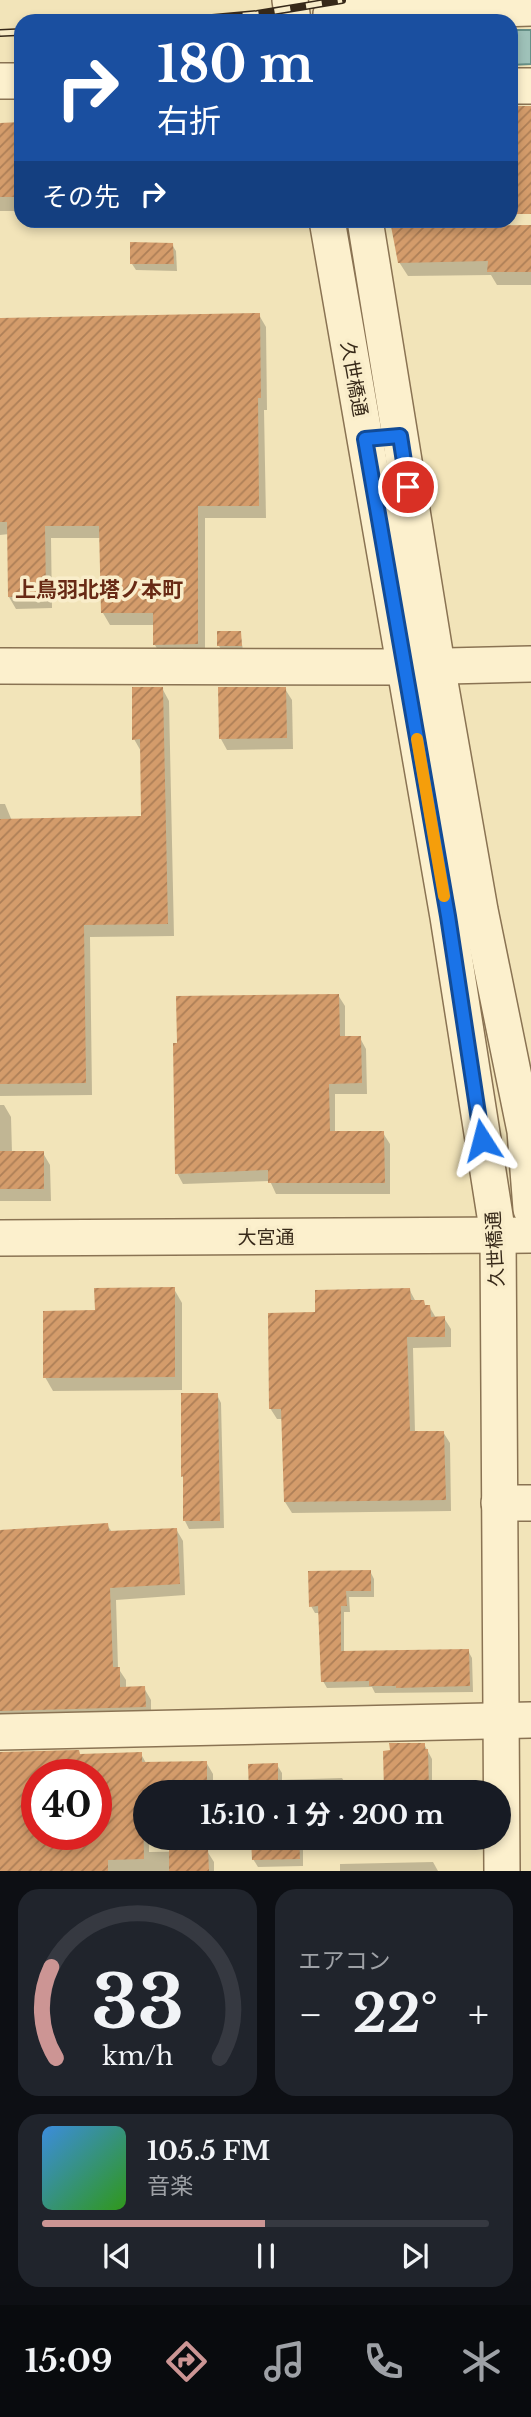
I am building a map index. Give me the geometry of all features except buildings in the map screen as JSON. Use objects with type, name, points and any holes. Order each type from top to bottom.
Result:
[{"type":"street","points":[[330,12],[531,8]]},
{"type":"street","name":"久世橋通","points":[[328,228],[365,439],[421,666],[464,913],[514,1235],[516,1720],[502,1871]]},
{"type":"street","name":"久世橋通","points":[[366,228],[400,436],[421,666]]},
{"type":"street","points":[[365,439],[400,436]]},
{"type":"street","points":[[0,666],[531,664]]},
{"type":"street","name":"久世橋通","points":[[464,913],[525,1131],[531,1209]]},
{"type":"street","name":"大宮通","points":[[0,1238],[514,1235]]},
{"type":"street","points":[[0,1732],[516,1720]]},
{"type":"water","points":[[518,30],[531,30],[531,64],[518,65]]},
{"type":"railway","points":[[257,14],[342,0]]},
{"type":"railway","points":[[0,33],[14,32]]},
{"type":"slow traffic","points":[[417,739],[444,896]]},
{"type":"district","name":"上鳥羽北塔ノ本町","points":[[99,590]]},
{"type":"route","points":[[408,487],[400,436],[365,439],[448,916],[482,1140]]}]
